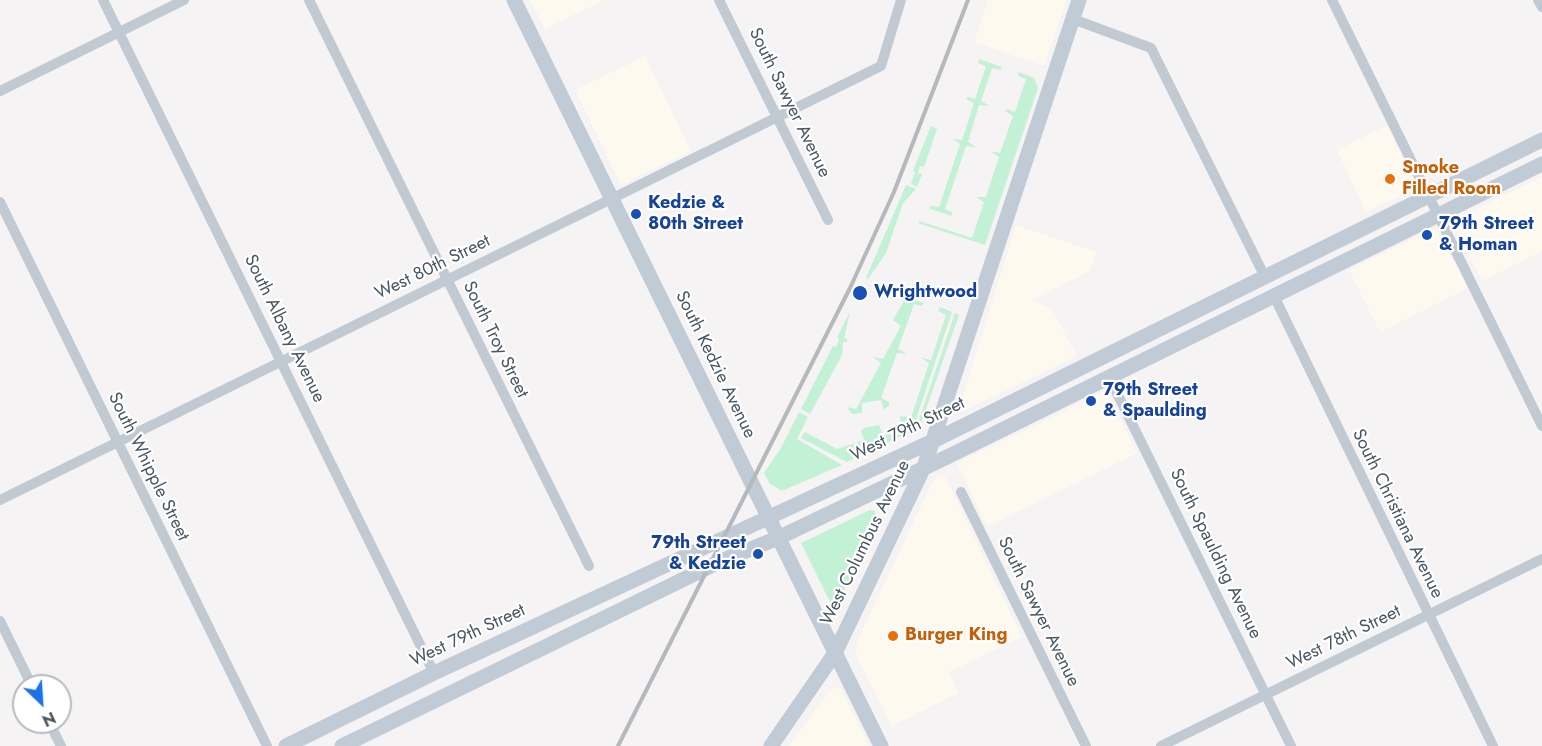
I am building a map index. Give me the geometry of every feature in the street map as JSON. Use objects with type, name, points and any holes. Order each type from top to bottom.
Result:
[{"type":"main road","name":"South Kedzie Avenue","points":[[514,0],[881,746]]},
{"type":"main road","name":"West Columbus Avenue","points":[[771,746],[835,653],[924,468],[1079,0]]},
{"type":"main road","name":"West 79th Street","points":[[286,746],[434,674],[933,441],[1542,140]]},
{"type":"main road","points":[[342,746],[721,561],[778,538],[924,468],[1542,164]]},
{"type":"street","name":"South Albany Avenue","points":[[103,0],[434,674]]},
{"type":"street","points":[[0,91],[184,0]]},
{"type":"street","name":"South Troy Street","points":[[309,0],[589,566]]},
{"type":"street","name":"South Sawyer Avenue","points":[[719,0],[828,220]]},
{"type":"street","name":"West 80th Street","points":[[0,500],[881,66],[902,0]]},
{"type":"street","points":[[1332,0],[1542,426]]},
{"type":"street","points":[[1538,0],[1542,7]]},
{"type":"street","points":[[1073,19],[1151,48],[1264,277]]},
{"type":"street","name":"South Whipple Street","points":[[0,202],[267,746]]},
{"type":"street","name":"South Christiana Avenue","points":[[1274,296],[1493,746]]},
{"type":"street","name":"South Spaulding Avenue","points":[[1109,377],[1291,746]]},
{"type":"street","name":"South Sawyer Avenue","points":[[961,492],[1086,746]]},
{"type":"street","name":"West 78th Street","points":[[1161,746],[1542,559]]},
{"type":"street","points":[[0,621],[26,674]]},
{"type":"shaded area","points":[[530,0],[604,0],[545,29]]},
{"type":"shaded area","points":[[988,0],[1067,0],[1044,66],[974,42]]},
{"type":"shaded area","points":[[645,56],[691,151],[621,185],[575,90]]},
{"type":"shaded area","points":[[1387,125],[1417,188],[1366,212],[1337,150]]},
{"type":"shaded area","points":[[1542,177],[1542,251],[1482,281],[1452,221]]},
{"type":"shaded area","points":[[1016,225],[1097,252],[1090,271],[1031,300],[1052,309],[1077,356],[968,409],[960,405]]},
{"type":"shaded area","points":[[1435,228],[1468,288],[1380,332],[1349,270]]},
{"type":"shaded area","points":[[1107,390],[1137,453],[987,527],[957,463]]},
{"type":"shaded area","points":[[940,476],[946,478],[1022,637],[949,672],[959,693],[892,726],[856,655],[857,641],[934,479]]},
{"type":"shaded area","points":[[840,687],[869,746],[789,746],[830,690]]},
{"type":"green space","points":[[979,59],[1001,67],[1002,70],[992,68],[981,101],[990,106],[979,105],[968,142],[976,147],[966,146],[945,209],[952,212],[952,216],[930,209],[929,206],[939,207],[960,144],[953,139],[962,140],[974,103],[966,99],[968,97],[975,99],[986,66],[978,63]]},
{"type":"green space","points":[[1019,72],[1034,78],[1038,88],[985,245],[918,223],[919,221],[972,238],[984,202],[976,197],[986,197],[999,157],[990,151],[1000,153],[1013,116],[1005,111],[1007,109],[1015,112],[1026,79],[1018,76]]},
{"type":"green space","points":[[931,126],[937,129],[924,167],[920,166],[918,173],[922,174],[917,187],[911,184],[915,172],[913,171]]},
{"type":"green space","points":[[906,185],[916,189],[903,203],[886,253],[868,279],[866,278]]},
{"type":"green space","points":[[906,297],[924,303],[921,306],[914,304],[898,349],[907,354],[897,353],[881,398],[889,402],[889,405],[884,410],[881,400],[862,403],[862,413],[852,414],[847,407],[856,409],[881,363],[873,357],[883,359],[901,326],[893,320]]},
{"type":"green space","points":[[940,307],[952,312],[912,431],[847,462],[801,438],[805,432],[837,449],[864,440],[861,431],[864,428],[879,425],[883,435],[902,432],[900,416],[911,418],[929,363],[921,358],[931,360],[946,315],[938,311]]},
{"type":"green space","points":[[850,312],[844,338],[847,342],[843,342],[842,355],[810,414],[801,409],[833,346],[836,347],[839,339],[837,337]]},
{"type":"green space","points":[[955,313],[959,315],[920,426],[917,426]]},
{"type":"green space","points":[[799,412],[808,417],[797,439],[842,465],[782,491],[770,484],[764,473],[781,448]]},
{"type":"green space","points":[[870,510],[875,511],[878,522],[836,606],[832,606],[801,543]]},
{"type":"railway","points":[[618,746],[850,288],[894,192],[968,0]]},
{"type":"place","name":"Smoke Filled Room","points":[[1390,179]]},
{"type":"place","name":"Kedzie & 80th Street","points":[[636,214]]},
{"type":"place","name":"79th Street & Homan","points":[[1427,235]]},
{"type":"place","name":"Wrightwood","points":[[860,293]]},
{"type":"place","name":"79th Street & Spaulding","points":[[1091,401]]},
{"type":"place","name":"79th Street & Kedzie","points":[[758,554]]},
{"type":"place","name":"Burger King","points":[[893,636]]}]
